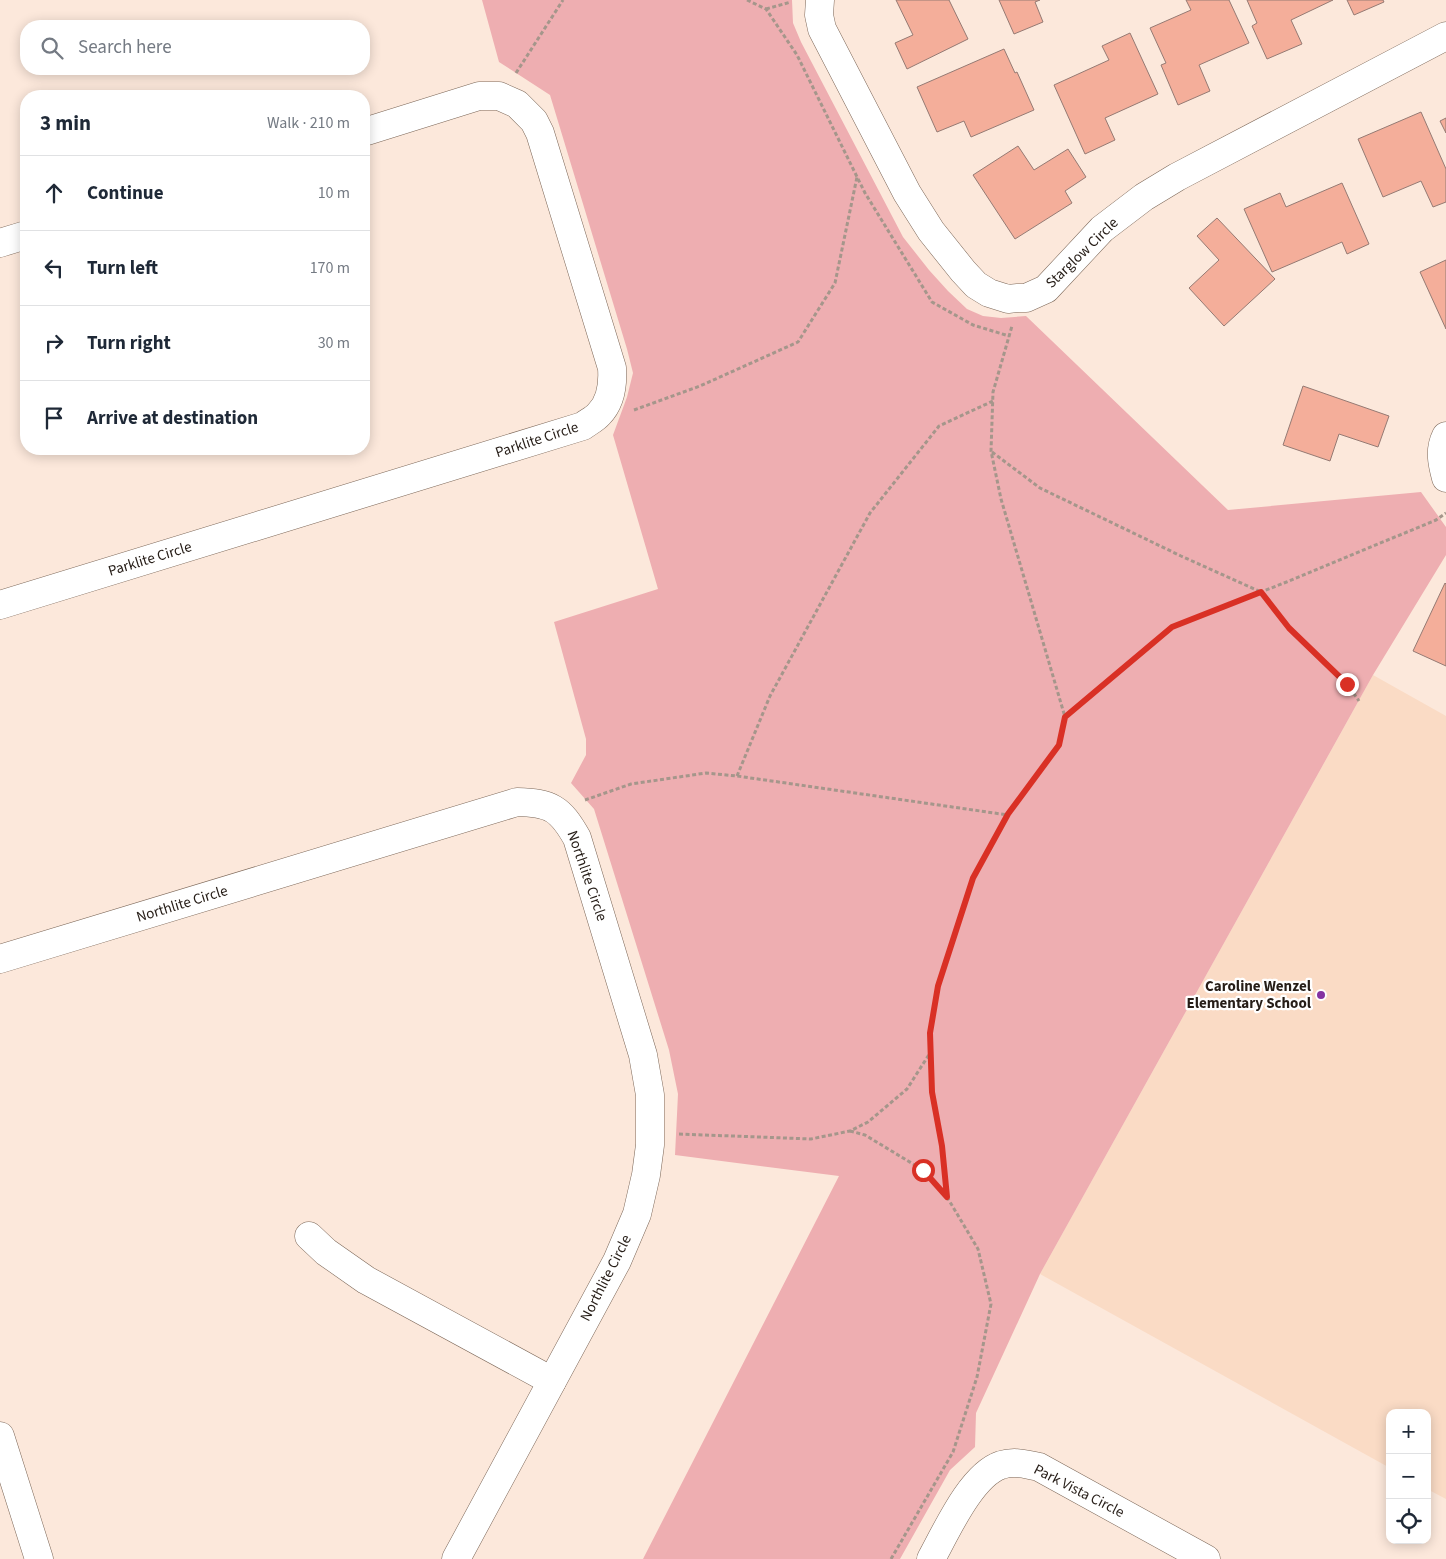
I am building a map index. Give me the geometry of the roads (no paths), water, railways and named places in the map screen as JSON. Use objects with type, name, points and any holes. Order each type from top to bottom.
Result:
[{"type":"street","name":"Starglow Circle","points":[[820,0],[818,15],[822,29],[907,193],[926,224],[976,285],[989,293],[1008,299],[1026,298],[1046,290],[1102,229],[1144,197],[1177,177],[1446,36]]},
{"type":"street","name":"Parklite Circle","points":[[0,605],[583,426],[599,414],[606,405],[613,384],[612,368],[540,133],[534,121],[517,104],[499,96],[479,96],[370,130]]},
{"type":"street","points":[[0,243],[20,237]]},
{"type":"street","points":[[1446,436],[1443,442],[1441,459],[1446,478]]},
{"type":"street","name":"Northlite Circle","points":[[0,959],[517,802],[536,802],[553,808],[567,820],[577,838],[643,1055],[650,1095],[650,1146],[646,1175],[637,1214],[617,1261],[456,1559]]},
{"type":"street","points":[[309,1236],[326,1252],[366,1280],[552,1380]]},
{"type":"street","points":[[0,1436],[39,1559]]},
{"type":"street","name":"Park Vista Circle","points":[[931,1559],[971,1489],[987,1472],[1001,1465],[1016,1462],[1039,1467],[1206,1559]]},
{"type":"place","name":"Caroline Wenzel Elementary School","points":[[1321,995]]}]
